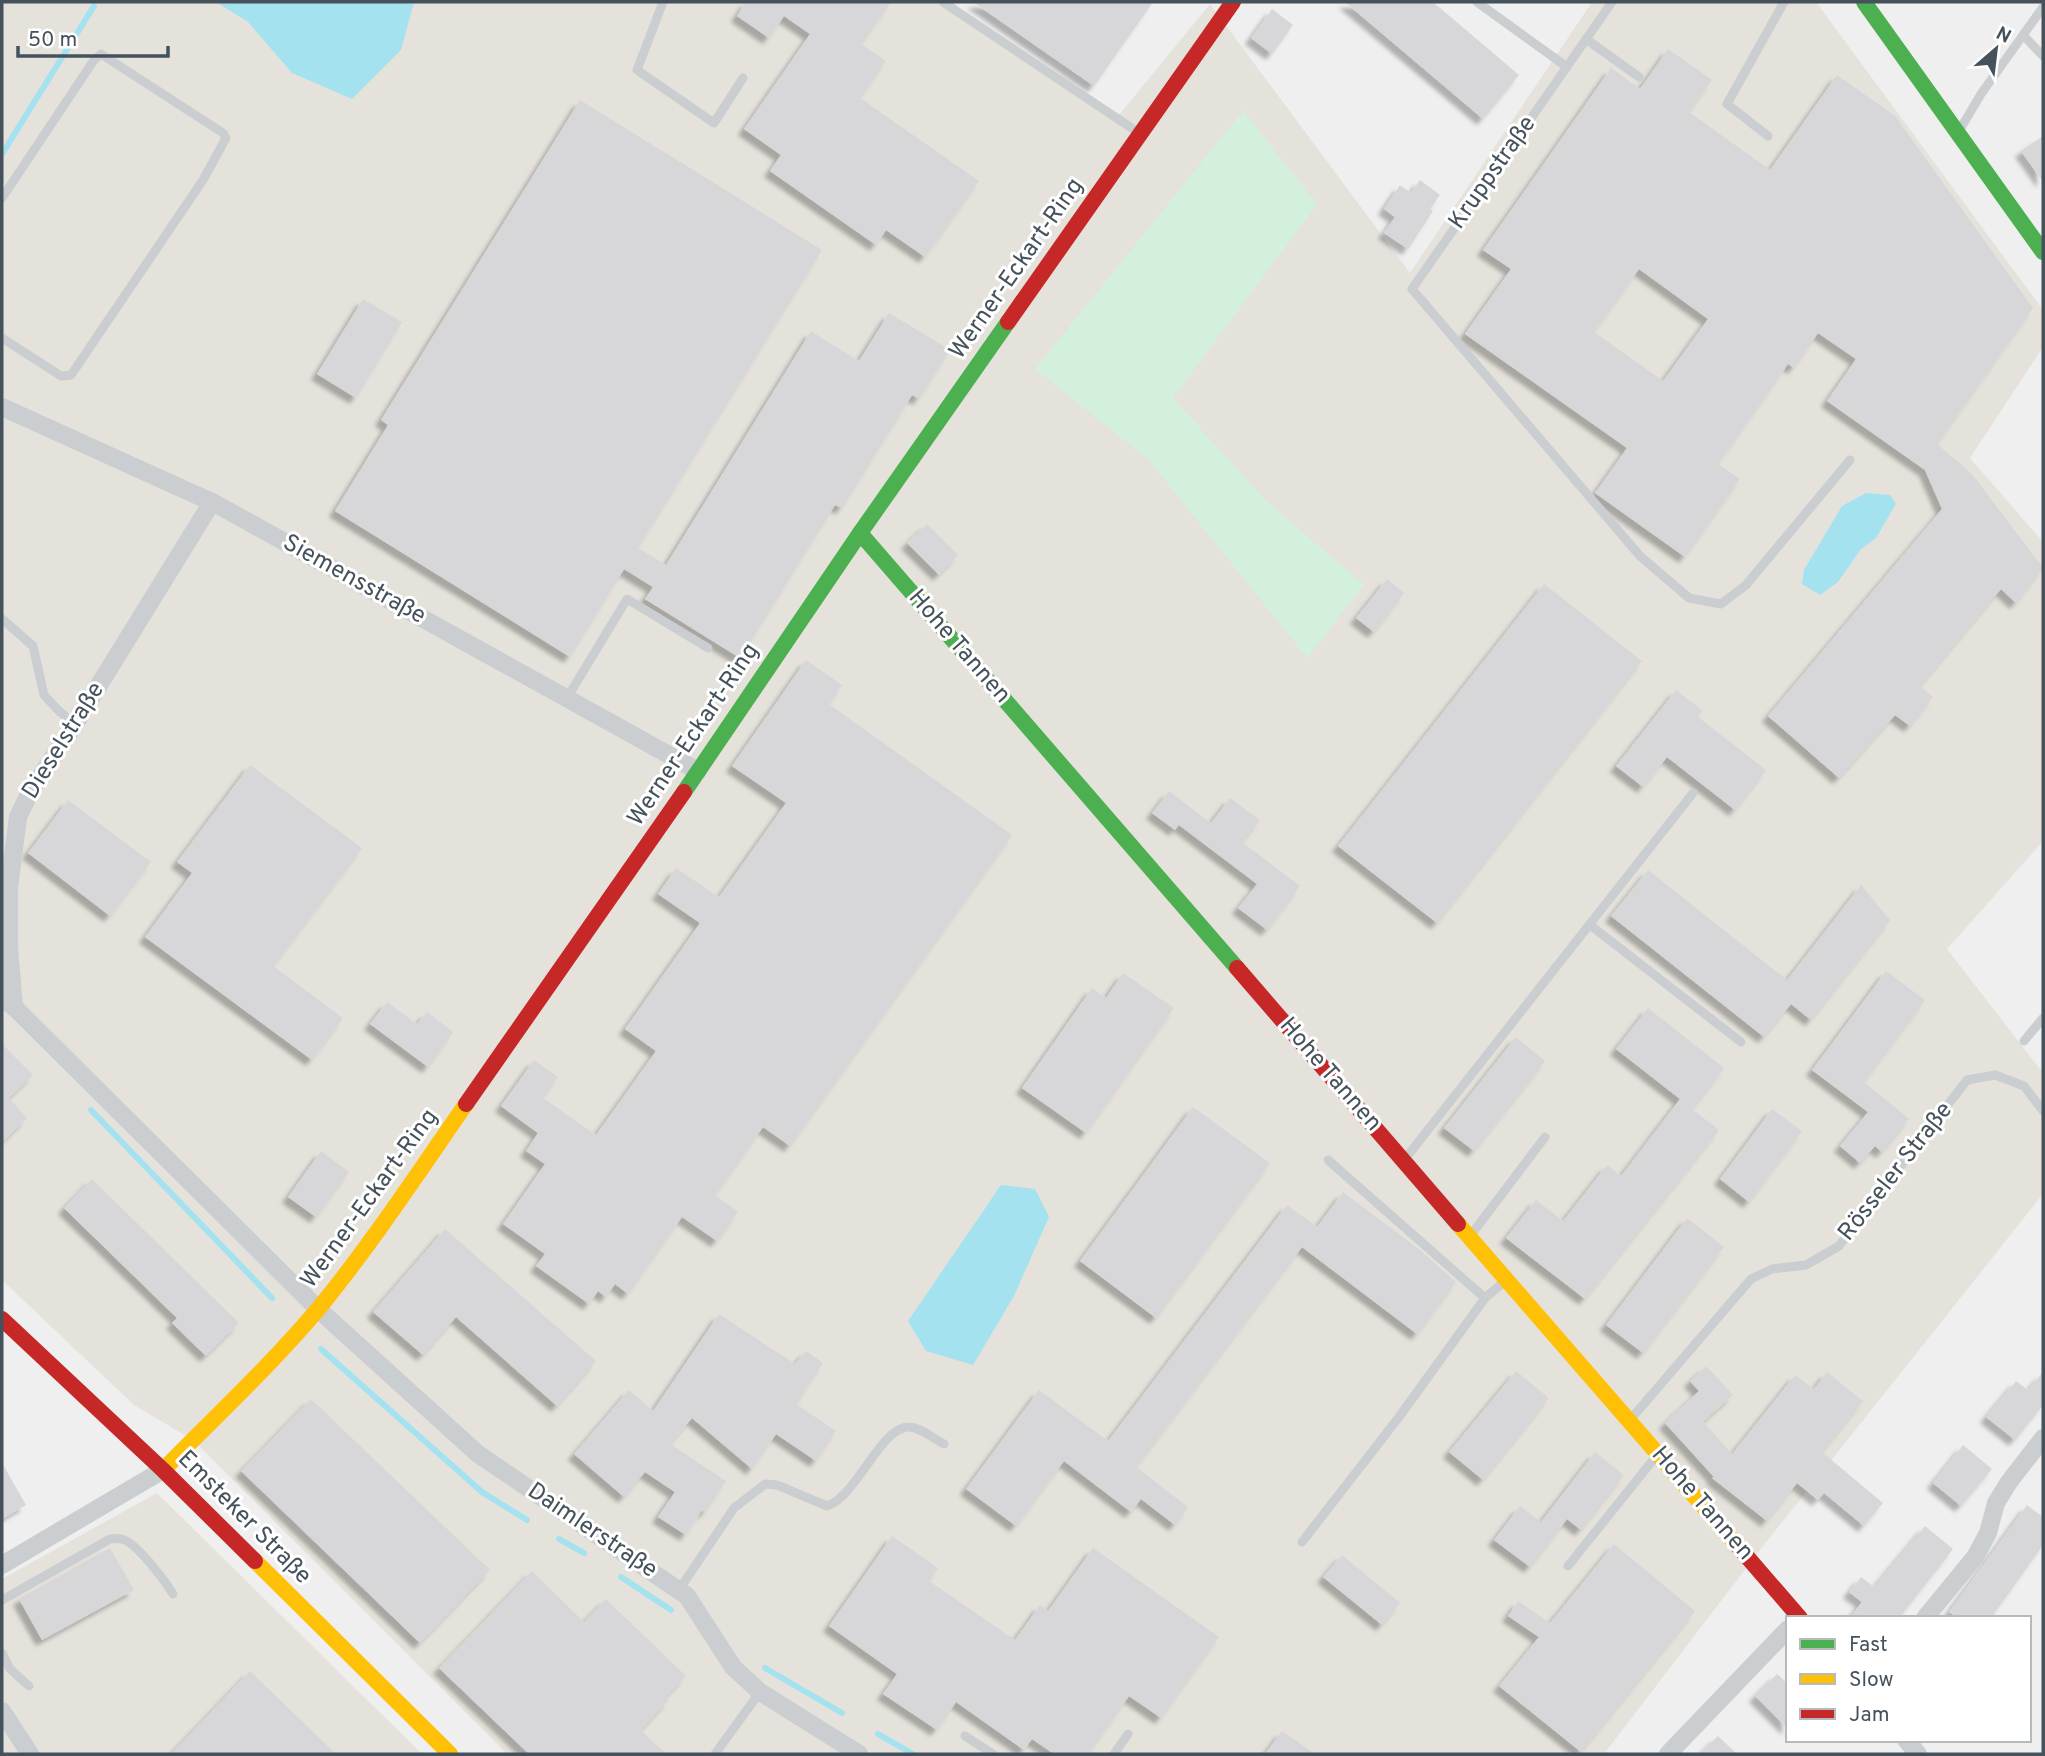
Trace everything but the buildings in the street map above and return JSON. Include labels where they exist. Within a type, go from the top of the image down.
[{"type":"street","name":"Werner-Eckart-Ring","points":[[163,1470],[318,1308],[376,1234],[860,533],[1233,2]]},
{"type":"street","points":[[1864,2],[2043,252]]},
{"type":"street","name":"Siemensstraße","points":[[2,407],[212,502],[698,771]]},
{"type":"street","name":"Dieselstraße","points":[[212,502],[30,792],[18,817],[9,888],[8,1002],[318,1308]]},
{"type":"street","name":"Hohe Tannen","points":[[860,533],[1630,1420],[1793,1616]]},
{"type":"street","name":"Daimlerstraße","points":[[318,1308],[478,1454],[687,1596],[733,1667],[760,1692],[859,1754]]},
{"type":"street","name":"Emsteker Straße","points":[[2,1319],[163,1470],[450,1754]]},
{"type":"street","points":[[1927,1616],[1975,1558],[1987,1533],[1996,1503],[2043,1438]]},
{"type":"street","points":[[2,1565],[163,1470]]},
{"type":"street","points":[[1668,1754],[1786,1630]]},
{"type":"street","points":[[2,1711],[30,1754]]},
{"type":"lane","points":[[663,2],[637,70],[714,123],[743,78]]},
{"type":"lane","points":[[943,2],[1140,134]]},
{"type":"lane","points":[[1478,2],[1567,67]]},
{"type":"lane","name":"Kruppstraße","points":[[1612,2],[1412,289],[1640,556],[1689,598],[1721,604],[1746,585],[1850,460]]},
{"type":"lane","points":[[1768,136],[1727,104],[1784,2]]},
{"type":"lane","points":[[1958,133],[1981,94],[2043,7]]},
{"type":"lane","points":[[2023,35],[2043,56]]},
{"type":"lane","points":[[1586,39],[1639,77]]},
{"type":"lane","points":[[2,198],[94,60],[101,54],[223,133],[226,138],[203,180],[71,375],[61,376],[2,338]]},
{"type":"lane","points":[[567,698],[627,599],[708,648]]},
{"type":"lane","points":[[2,619],[33,646],[44,695],[59,712],[75,724]]},
{"type":"lane","points":[[1404,1160],[1693,793]]},
{"type":"lane","points":[[1590,925],[1741,1042]]},
{"type":"lane","points":[[2024,1041],[2043,1018]]},
{"type":"lane","name":"Rösseler Straße","points":[[1630,1420],[1751,1279],[1772,1269],[1806,1265],[1839,1246],[1967,1080],[1995,1075],[2024,1086],[2043,1111]]},
{"type":"lane","points":[[1470,1236],[1545,1137]]},
{"type":"lane","points":[[1328,1160],[1485,1298]]},
{"type":"lane","points":[[1302,1542],[1399,1417],[1485,1298],[1507,1279]]},
{"type":"lane","points":[[679,1590],[734,1508],[765,1484],[777,1485],[827,1506],[837,1503],[861,1475],[881,1445],[898,1429],[911,1427],[944,1444]]},
{"type":"lane","points":[[1568,1566],[1659,1454]]},
{"type":"lane","points":[[2,1600],[110,1539],[122,1539],[131,1544],[161,1576],[173,1594]]},
{"type":"lane","points":[[2,1653],[10,1669],[29,1686]]},
{"type":"lane","points":[[715,1754],[760,1692]]},
{"type":"lane","points":[[1114,1754],[1128,1734]]},
{"type":"lane","points":[[965,1736],[993,1754]]},
{"type":"shaded area","points":[[2,2],[936,2],[1114,121],[1210,4],[1410,273],[1592,2],[1816,2],[2043,310],[2043,347],[1970,458],[2043,542],[2043,841],[1947,949],[2043,1073],[2043,1194],[1760,1550],[1604,1754],[507,1754],[193,1440],[134,1405],[2,1280]]},
{"type":"shaded area","points":[[157,1493],[422,1754],[2,1754],[2,1579]]},
{"type":"green space","points":[[1243,111],[1317,204],[1173,398],[1262,497],[1364,585],[1307,658],[1149,460],[1035,369]]},
{"type":"water","points":[[216,2],[414,2],[401,50],[352,99],[292,73],[248,22]]},
{"type":"water","points":[[1866,493],[1890,495],[1896,504],[1876,538],[1861,549],[1838,582],[1820,595],[1802,584],[1804,570],[1842,506]]},
{"type":"water","points":[[1001,1185],[1035,1189],[1049,1217],[1014,1296],[973,1365],[926,1351],[908,1321]]},
{"type":"waterway","points":[[2,154],[94,6]]},
{"type":"waterway","points":[[91,1110],[272,1298]]},
{"type":"waterway","points":[[321,1349],[482,1492],[527,1520]]},
{"type":"waterway","points":[[559,1539],[584,1553]]},
{"type":"waterway","points":[[621,1577],[671,1610]]},
{"type":"waterway","points":[[765,1668],[842,1713]]},
{"type":"waterway","points":[[878,1734],[913,1754]]},
{"type":"traffic: fast","points":[[1864,2],[2043,252]]},
{"type":"traffic: fast","points":[[684,792],[1008,322]]},
{"type":"traffic: fast","points":[[860,533],[1237,968]]},
{"type":"traffic: slow","points":[[163,1470],[319,1308],[376,1233],[466,1104]]},
{"type":"traffic: slow","points":[[1458,1224],[1736,1544]]},
{"type":"traffic: slow","points":[[255,1561],[450,1754]]},
{"type":"traffic: jam","points":[[1008,322],[1233,2]]},
{"type":"traffic: jam","points":[[466,1104],[684,792]]},
{"type":"traffic: jam","points":[[1237,968],[1458,1224]]},
{"type":"traffic: jam","points":[[2,1319],[163,1470],[255,1561]]},
{"type":"traffic: jam","points":[[1736,1544],[1798,1616]]}]
